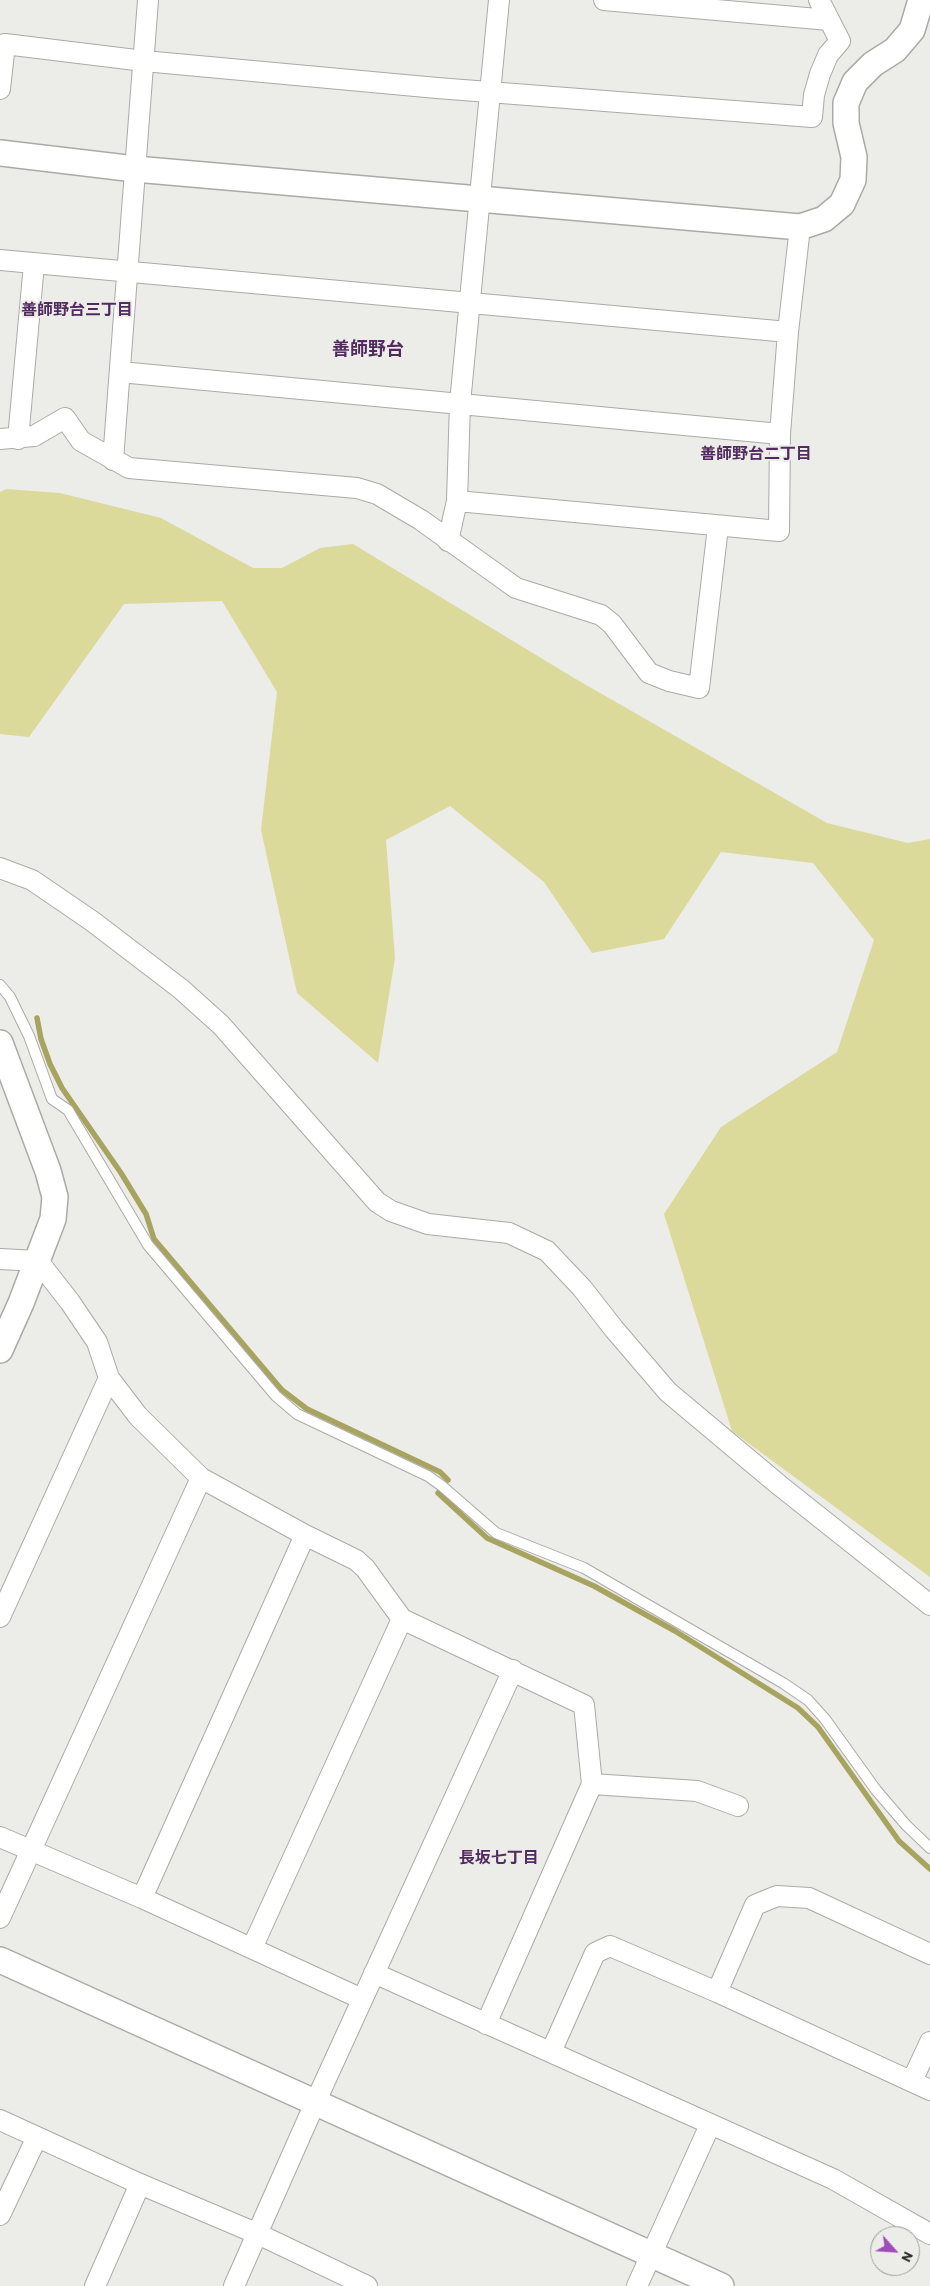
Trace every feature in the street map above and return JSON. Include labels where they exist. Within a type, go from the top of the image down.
[{"type":"street","points":[[113,460],[148,0]]},
{"type":"street","points":[[448,541],[457,502],[460,402],[499,0]]},
{"type":"street","points":[[604,0],[829,20]]},
{"type":"street","points":[[0,89],[5,44],[144,61],[489,92],[812,117],[814,94],[820,74],[828,55],[840,41],[819,0]]},
{"type":"street","points":[[0,153],[135,169],[800,227],[824,218],[842,204],[853,180],[854,157],[846,123],[846,103],[856,82],[873,64],[895,50],[912,30],[922,0]]},
{"type":"street","points":[[457,502],[779,531],[780,434],[788,332],[800,227]]},
{"type":"street","points":[[0,260],[788,332]]},
{"type":"street","points":[[34,264],[9,439],[34,436],[65,418],[81,441],[129,468],[358,488],[377,494],[421,520],[516,588],[601,615],[612,624],[649,673],[669,681],[699,688],[718,527]]},
{"type":"street","points":[[120,372],[460,402],[780,434]]},
{"type":"street","points":[[0,868],[32,880],[92,921],[181,989],[221,1025],[377,1202],[391,1211],[428,1224],[509,1233],[547,1251],[582,1288],[614,1330],[668,1392],[779,1485],[930,1605]]},
{"type":"street","points":[[0,1043],[48,1170],[55,1197],[53,1219],[38,1261],[0,1350]]},
{"type":"street","points":[[0,1259],[38,1261],[70,1302],[97,1342],[108,1378],[138,1416],[201,1478],[305,1535],[356,1560],[365,1568],[402,1619],[584,1705],[592,1784],[486,2024]]},
{"type":"street","points":[[0,1617],[108,1378]]},
{"type":"street","points":[[0,1918],[29,1850],[201,1478]]},
{"type":"street","points":[[142,1898],[305,1535]]},
{"type":"street","points":[[252,1948],[402,1619]]},
{"type":"street","points":[[234,2286],[362,1998],[513,1670]]},
{"type":"street","points":[[592,1784],[697,1791],[738,1806]]},
{"type":"street","points":[[0,1837],[142,1898],[362,1998]]},
{"type":"street","points":[[717,1992],[755,1905],[777,1896],[808,1898],[930,1954]]},
{"type":"street","points":[[551,2052],[595,1953],[610,1946],[717,1992],[921,2086],[930,2042]]},
{"type":"street","points":[[0,1960],[721,2286]]},
{"type":"street","points":[[374,1973],[834,2179],[930,2234]]},
{"type":"street","points":[[0,2120],[140,2184],[258,2234],[367,2286]]},
{"type":"street","points":[[636,2286],[710,2125]]},
{"type":"street","points":[[0,2215],[36,2137]]},
{"type":"street","points":[[95,2286],[140,2184]]},
{"type":"lane","points":[[0,985],[10,997],[29,1036],[52,1099],[68,1110],[148,1245],[276,1396],[297,1414],[428,1476],[496,1533],[584,1568],[783,1683],[808,1700],[825,1718],[876,1790],[906,1825],[930,1848]]},
{"type":"shaded area","points":[[6,489],[60,493],[161,518],[253,568],[282,568],[320,548],[353,544],[574,678],[827,823],[908,843],[930,839],[930,1577],[732,1431],[664,1214],[721,1127],[837,1052],[874,940],[813,863],[721,852],[664,939],[592,953],[544,882],[450,806],[386,840],[395,958],[378,1063],[297,993],[261,830],[277,692],[222,601],[124,604],[29,737],[0,734],[0,492]]},
{"type":"waterway","points":[[37,1018],[41,1039],[50,1064],[62,1088],[121,1173],[146,1214],[154,1239],[282,1390],[307,1409],[440,1472],[448,1480]]},
{"type":"waterway","points":[[438,1493],[487,1538],[594,1586],[675,1631],[798,1708],[818,1727],[899,1841],[930,1869]]},
{"type":"district","name":"善師野台三丁目","points":[[77,310]]},
{"type":"district","name":"善師野台","points":[[368,349]]},
{"type":"district","name":"善師野台二丁目","points":[[756,454]]},
{"type":"district","name":"長坂七丁目","points":[[499,1858]]}]
